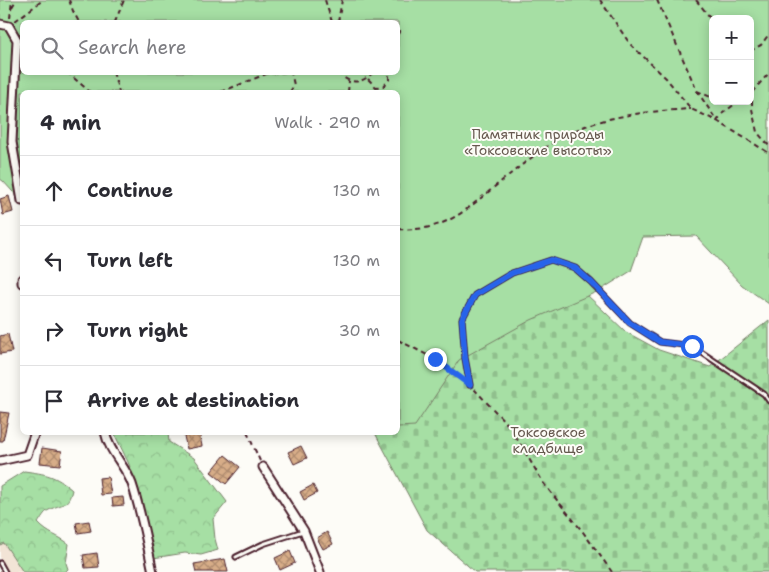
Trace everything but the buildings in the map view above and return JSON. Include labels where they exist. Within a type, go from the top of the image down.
[{"type":"street","points":[[0,24],[9,26],[16,40],[12,142],[20,189]]},
{"type":"street","points":[[0,461],[27,455],[35,435]]},
{"type":"street","points":[[106,435],[114,454],[132,484],[153,572]]},
{"type":"street","points":[[264,468],[304,530],[320,572]]},
{"type":"lane","points":[[470,385],[465,358],[462,319],[475,295],[512,273],[551,260],[575,268],[630,323],[660,342],[692,346],[764,394],[769,401]]},
{"type":"lane","points":[[236,557],[262,544],[304,530]]},
{"type":"lane","points":[[0,563],[5,572]]},
{"type":"path","points":[[9,26],[12,0]]},
{"type":"path","points":[[11,8],[16,0]]},
{"type":"path","points":[[9,26],[43,0]]},
{"type":"path","points":[[70,0],[78,20]]},
{"type":"path","points":[[116,20],[124,0]]},
{"type":"path","points":[[325,0],[331,20]]},
{"type":"path","points":[[338,20],[342,0]]},
{"type":"path","points":[[600,0],[630,44],[666,78],[691,109],[717,121],[769,153]]},
{"type":"path","points":[[657,0],[697,91],[717,121]]},
{"type":"path","points":[[696,0],[709,16]]},
{"type":"path","points":[[754,49],[761,45],[769,34]]},
{"type":"path","points":[[754,90],[769,73]]},
{"type":"path","points":[[70,75],[88,90]]},
{"type":"path","points":[[114,75],[118,90]]},
{"type":"path","points":[[226,90],[264,75]]},
{"type":"path","points":[[291,75],[294,84],[291,90]]},
{"type":"path","points":[[340,75],[342,78],[354,82],[368,79],[371,75]]},
{"type":"path","points":[[368,79],[376,87],[384,86],[389,80],[389,75]]},
{"type":"path","points":[[348,90],[349,81]]},
{"type":"path","points":[[697,91],[709,96]]},
{"type":"path","points":[[717,121],[723,112],[733,105]]},
{"type":"path","points":[[752,105],[757,132],[769,146]]},
{"type":"path","points":[[400,229],[434,226],[457,217],[472,207],[527,161],[551,144],[582,128],[615,117],[691,109]]},
{"type":"path","points":[[400,341],[435,359],[470,385],[510,428],[544,484],[583,532],[612,572]]},
{"type":"path","points":[[248,435],[264,468]]},
{"type":"shaded area","points":[[4,542],[23,572],[0,572],[0,545]]},
{"type":"green space","name":"Памятник природы «Токсовские высоты»","points":[[0,0],[769,0],[769,304],[742,285],[696,236],[643,237],[631,271],[599,291],[531,320],[459,360],[415,426],[400,427],[400,90],[20,90],[20,200],[0,179]]},
{"type":"green space","name":"Токсовское кладбище","points":[[586,294],[626,332],[659,350],[710,367],[769,320],[769,572],[475,572],[427,530],[376,435],[400,435],[400,343]]},
{"type":"green space","points":[[115,435],[168,435],[169,442],[194,458],[227,502],[213,519],[218,550],[201,555],[185,553],[153,558],[137,485]]},
{"type":"green space","points":[[24,471],[50,476],[72,490],[69,499],[64,504],[47,511],[38,523],[69,544],[66,563],[68,569],[65,572],[23,572],[4,543],[0,545],[0,486]]},
{"type":"route","points":[[435,359],[470,385],[462,338],[462,319],[475,295],[512,273],[551,260],[575,268],[630,323],[660,342],[692,346]]}]
